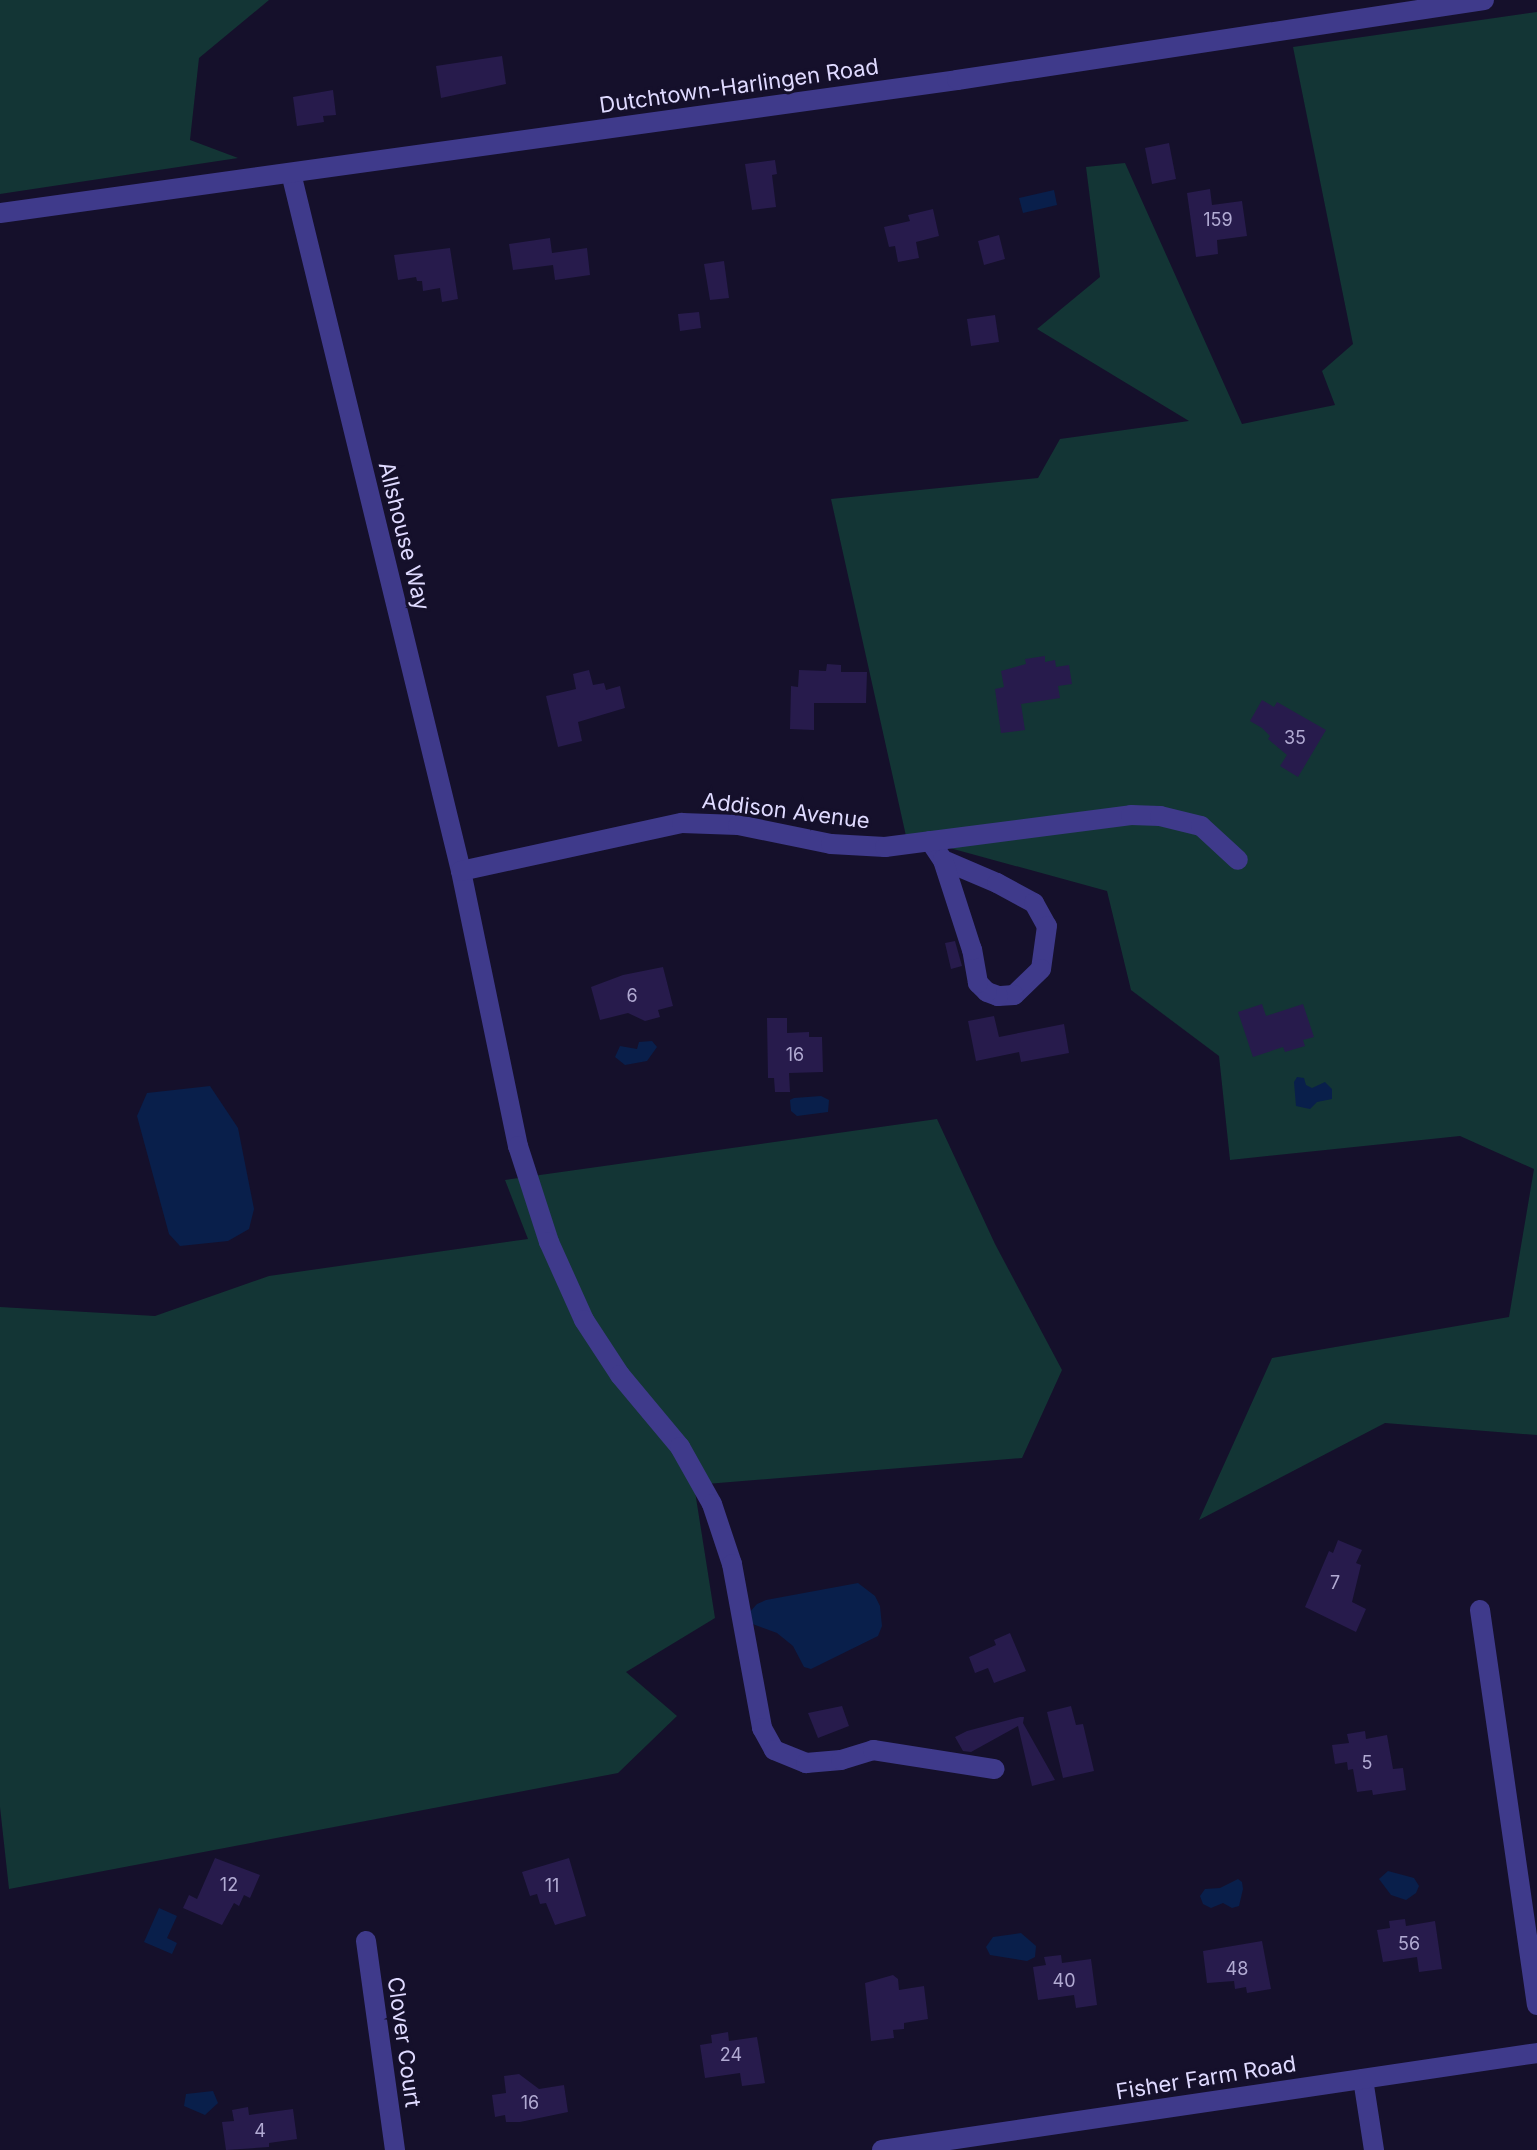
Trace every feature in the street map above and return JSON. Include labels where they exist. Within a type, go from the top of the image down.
[{"type":"street","name":"Dutchtown-Harlingen Road","points":[[0,213],[957,80],[1484,0]]},
{"type":"street","name":"Allshouse Way","points":[[291,173],[461,871],[518,1146],[549,1242],[584,1320],[620,1375],[680,1447],[712,1504],[732,1564],[762,1728],[774,1750],[806,1763],[841,1760],[873,1750],[995,1769]]},
{"type":"street","name":"Addison Avenue","points":[[461,871],[682,823],[738,825],[857,847],[930,841],[1131,815],[1160,816],[1201,826],[1238,860]]},
{"type":"street","points":[[930,841],[943,860],[972,950],[978,983],[987,992],[998,996],[1014,995],[1041,969],[1047,926],[1034,903],[943,860]]},
{"type":"street","points":[[1480,1610],[1537,2005]]},
{"type":"street","name":"Clover Court","points":[[366,1941],[395,2150]]},
{"type":"street","name":"Fisher Farm Road","points":[[882,2150],[1537,2053]]},
{"type":"street","points":[[1363,2079],[1374,2150]]},
{"type":"green space","points":[[0,0],[269,0],[199,58],[190,140],[238,158],[0,194]]},
{"type":"green space","points":[[1537,12],[1537,1435],[1385,1423],[1199,1520],[1272,1358],[1509,1317],[1534,1169],[1460,1136],[1230,1160],[1219,1056],[1131,990],[1107,891],[906,836],[831,499],[1038,478],[1060,439],[1189,421],[1037,329],[1100,277],[1086,167],[1125,163],[1242,424],[1335,405],[1322,371],[1353,344],[1293,47]]},
{"type":"green space","points":[[937,1119],[995,1244],[1062,1370],[1022,1458],[694,1485],[715,1618],[626,1672],[677,1716],[618,1773],[9,1889],[0,1807],[0,1307],[155,1316],[269,1276],[528,1239],[505,1180]]},
{"type":"water","points":[[1054,190],[1057,205],[1023,213],[1019,198]]},
{"type":"water","points":[[652,1041],[657,1047],[647,1061],[625,1065],[615,1057],[620,1046],[637,1049],[639,1042]]},
{"type":"water","points":[[1297,1077],[1304,1078],[1306,1085],[1312,1088],[1325,1082],[1332,1089],[1332,1099],[1317,1102],[1310,1109],[1296,1106],[1294,1082]]},
{"type":"water","points":[[210,1086],[238,1128],[254,1209],[249,1229],[228,1241],[180,1246],[169,1234],[137,1116],[147,1093]]},
{"type":"water","points":[[821,1096],[829,1100],[828,1112],[797,1116],[791,1111],[790,1100],[794,1098]]},
{"type":"water","points":[[858,1583],[875,1596],[880,1606],[882,1626],[878,1636],[811,1669],[804,1667],[793,1646],[777,1633],[750,1623],[747,1615],[757,1604],[766,1600]]},
{"type":"water","points":[[1388,1871],[1414,1878],[1419,1886],[1416,1893],[1406,1900],[1391,1895],[1379,1879]]},
{"type":"water","points":[[1238,1879],[1243,1889],[1239,1906],[1232,1908],[1223,1903],[1211,1908],[1203,1904],[1200,1896],[1205,1889],[1220,1888]]},
{"type":"water","points":[[159,1908],[177,1916],[167,1938],[177,1943],[172,1954],[144,1942]]},
{"type":"water","points":[[1021,1933],[1036,1946],[1035,1957],[1027,1961],[990,1955],[986,1947],[993,1937]]},
{"type":"water","points":[[213,2091],[218,2103],[205,2115],[184,2106],[186,2094]]},
{"type":"building","points":[[502,56],[506,84],[441,98],[436,66]]},
{"type":"building","points":[[333,90],[336,115],[323,116],[324,122],[297,126],[293,97]]},
{"type":"building","points":[[1169,143],[1176,179],[1152,184],[1145,148]]},
{"type":"building","points":[[775,160],[777,174],[772,175],[776,207],[752,210],[745,164]]},
{"type":"building","points":[[1210,189],[1212,205],[1242,201],[1247,236],[1217,240],[1218,254],[1196,257],[1187,193]]},
{"type":"building","points":[[933,209],[939,236],[916,242],[919,258],[898,262],[895,246],[889,247],[884,227],[910,221],[908,215]]},
{"type":"building","points":[[999,235],[1005,259],[984,265],[978,241]]},
{"type":"building","points":[[550,238],[552,253],[587,248],[590,275],[555,280],[553,265],[513,270],[509,244]]},
{"type":"building","points":[[450,248],[458,299],[442,302],[440,288],[423,291],[422,281],[417,281],[416,277],[398,280],[394,255]]},
{"type":"building","points":[[724,261],[729,298],[710,300],[704,264]]},
{"type":"building","points":[[699,312],[701,328],[680,331],[678,314]]},
{"type":"building","points":[[995,315],[999,342],[971,346],[967,319]]},
{"type":"building","points":[[1045,656],[1045,662],[1055,660],[1056,667],[1069,665],[1072,684],[1058,686],[1060,698],[1021,704],[1025,730],[1001,733],[995,689],[1004,687],[1001,671],[1026,664],[1025,659]]},
{"type":"building","points":[[827,664],[841,665],[841,672],[867,672],[866,703],[814,703],[814,730],[790,729],[791,686],[798,687],[799,670],[826,671]]},
{"type":"building","points":[[589,670],[593,685],[604,683],[606,690],[620,686],[625,708],[578,722],[582,741],[558,747],[546,696],[576,689],[573,674]]},
{"type":"building","points":[[1262,700],[1274,707],[1277,702],[1326,730],[1298,777],[1280,766],[1287,755],[1268,739],[1270,736],[1262,728],[1250,721]]},
{"type":"building","points":[[955,941],[962,966],[951,969],[945,943]]},
{"type":"building","points":[[663,967],[673,1006],[658,1010],[660,1017],[645,1021],[628,1013],[600,1020],[591,987],[623,975]]},
{"type":"building","points":[[1262,1004],[1266,1016],[1303,1004],[1314,1037],[1303,1040],[1305,1046],[1285,1052],[1283,1047],[1253,1057],[1238,1012]]},
{"type":"building","points":[[994,1016],[999,1037],[1064,1024],[1069,1053],[1021,1062],[1019,1052],[976,1061],[968,1021]]},
{"type":"building","points":[[767,1018],[787,1018],[787,1033],[809,1032],[809,1037],[822,1037],[823,1072],[789,1073],[790,1092],[775,1092],[774,1078],[768,1078]]},
{"type":"building","points":[[1338,1540],[1362,1550],[1356,1563],[1361,1565],[1352,1602],[1366,1609],[1356,1632],[1305,1607],[1329,1551],[1333,1553]]},
{"type":"building","points":[[1010,1633],[1026,1671],[994,1683],[988,1668],[975,1673],[969,1657],[996,1645],[994,1640]]},
{"type":"building","points":[[842,1706],[849,1726],[818,1738],[808,1713]]},
{"type":"building","points":[[1071,1706],[1076,1725],[1083,1724],[1094,1771],[1063,1778],[1047,1712]]},
{"type":"building","points":[[1024,1717],[1023,1723],[1055,1780],[1032,1786],[1018,1726],[971,1752],[963,1751],[955,1737]]},
{"type":"building","points":[[1365,1731],[1366,1739],[1387,1735],[1393,1769],[1403,1768],[1406,1790],[1373,1795],[1372,1790],[1357,1792],[1353,1769],[1348,1770],[1347,1762],[1335,1764],[1332,1745],[1349,1743],[1347,1734]]},
{"type":"building","points":[[215,1858],[260,1875],[250,1898],[244,1895],[239,1906],[234,1903],[222,1925],[183,1908],[189,1895],[197,1899]]},
{"type":"building","points":[[569,1858],[586,1916],[555,1925],[546,1903],[540,1904],[537,1894],[530,1896],[522,1872]]},
{"type":"building","points":[[1405,1919],[1406,1926],[1435,1921],[1442,1969],[1419,1972],[1417,1957],[1383,1962],[1377,1930],[1390,1928],[1389,1921]]},
{"type":"building","points":[[1262,1941],[1271,1989],[1247,1993],[1246,1987],[1235,1989],[1234,1981],[1207,1983],[1203,1951]]},
{"type":"building","points":[[1061,1955],[1062,1963],[1091,1959],[1097,2005],[1076,2008],[1074,1995],[1038,2000],[1033,1967],[1046,1965],[1044,1957]]},
{"type":"building","points":[[893,1975],[898,1979],[899,1990],[924,1986],[928,2019],[904,2023],[904,2029],[893,2030],[894,2038],[871,2041],[865,1983]]},
{"type":"building","points":[[728,2032],[729,2041],[757,2037],[765,2083],[742,2086],[740,2073],[705,2078],[700,2045],[712,2043],[711,2035]]},
{"type":"building","points":[[519,2074],[539,2089],[564,2085],[568,2112],[520,2122],[506,2122],[505,2115],[495,2117],[492,2095],[506,2093],[504,2076]]},
{"type":"building","points":[[248,2107],[249,2115],[293,2109],[297,2139],[269,2143],[269,2147],[226,2150],[222,2122],[234,2121],[232,2110]]}]
